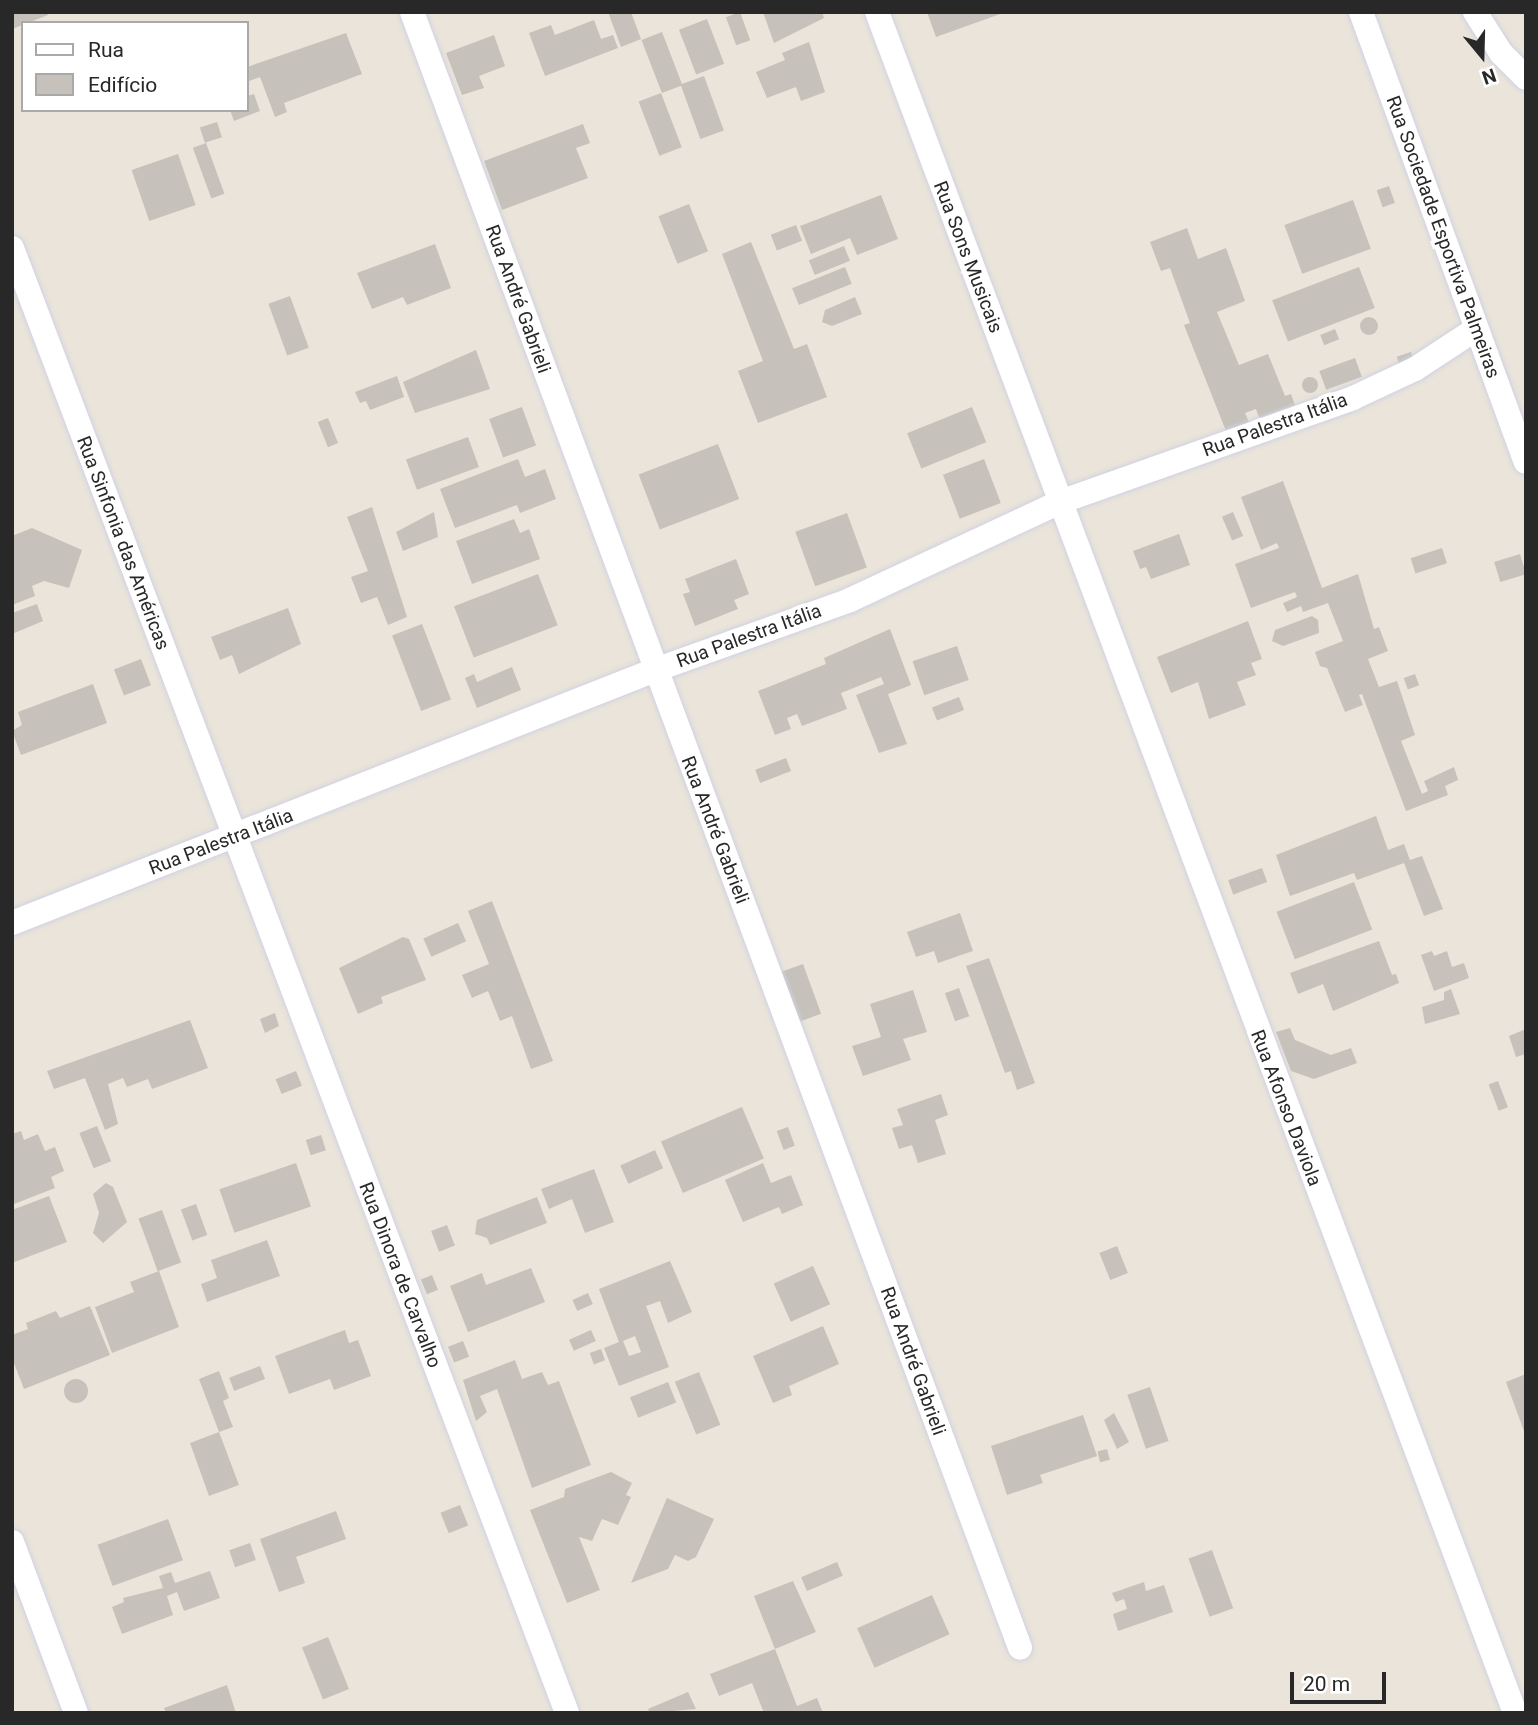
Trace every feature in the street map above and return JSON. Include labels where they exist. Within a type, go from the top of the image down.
[{"type":"street","name":"Rua André Gabrieli","points":[[412,12],[1020,1648]]},
{"type":"street","name":"Rua Sons Musicais","points":[[877,12],[1060,502]]},
{"type":"street","name":"Rua Sociedade Esportiva Palmeiras","points":[[1362,12],[1526,462]]},
{"type":"street","points":[[1475,12],[1501,53],[1526,78]]},
{"type":"street","name":"Rua Sinfonia das Américas","points":[[12,248],[234,837]]},
{"type":"street","name":"Rua Palestra Itália","points":[[12,923],[655,670],[850,600],[1060,502],[1353,398],[1415,369],[1476,329]]},
{"type":"street","name":"Rua Afonso Daviola","points":[[1060,502],[1515,1713]]},
{"type":"street","name":"Rua Dinora de Carvalho","points":[[234,837],[567,1713]]},
{"type":"street","points":[[12,1542],[76,1713]]},
{"type":"building","points":[[12,12],[47,12],[48,15],[33,21],[21,21],[21,26],[12,29]]},
{"type":"building","points":[[608,12],[631,12],[641,39],[621,47]]},
{"type":"building","points":[[740,12],[750,40],[736,45],[726,17]]},
{"type":"building","points":[[763,12],[822,12],[824,18],[774,43]]},
{"type":"building","points":[[927,12],[1003,12],[1003,13],[936,37]]},
{"type":"building","points":[[707,19],[724,64],[696,75],[679,30]]},
{"type":"building","points":[[594,20],[601,39],[613,35],[618,48],[545,76],[529,33],[551,25],[555,35]]},
{"type":"building","points":[[662,32],[682,85],[662,93],[641,40]]},
{"type":"building","points":[[346,33],[362,74],[284,103],[287,112],[275,117],[260,77],[249,81],[248,67]]},
{"type":"building","points":[[494,35],[505,66],[479,76],[484,88],[462,95],[446,53]]},
{"type":"building","points":[[809,42],[825,92],[801,101],[796,87],[767,98],[756,72],[785,60],[782,53]]},
{"type":"building","points":[[704,76],[724,131],[700,139],[681,85]]},
{"type":"building","points":[[661,93],[682,147],[659,156],[639,102]]},
{"type":"building","points":[[254,94],[260,111],[234,121],[231,112],[248,112],[248,96]]},
{"type":"building","points":[[217,122],[222,137],[205,143],[200,128]]},
{"type":"building","points":[[583,124],[590,143],[576,148],[588,178],[502,210],[484,161]]},
{"type":"building","points":[[206,143],[224,194],[211,199],[193,148]]},
{"type":"building","points":[[178,154],[196,205],[149,221],[132,170]]},
{"type":"building","points":[[1389,186],[1395,203],[1383,207],[1377,190]]},
{"type":"building","points":[[881,195],[898,239],[857,255],[850,238],[811,254],[800,226]]},
{"type":"building","points":[[1353,200],[1371,249],[1302,274],[1284,225]]},
{"type":"building","points":[[689,204],[708,251],[678,264],[658,216]]},
{"type":"building","points":[[796,225],[802,241],[777,251],[771,235]]},
{"type":"building","points":[[1187,228],[1198,259],[1226,248],[1245,301],[1217,312],[1239,365],[1268,354],[1285,396],[1291,394],[1295,405],[1259,418],[1256,409],[1245,413],[1249,422],[1226,431],[1184,325],[1190,323],[1170,268],[1161,271],[1150,242]]},
{"type":"building","points":[[751,242],[794,349],[807,344],[827,397],[758,423],[738,371],[763,361],[722,254]]},
{"type":"building","points":[[435,244],[451,288],[407,305],[403,297],[372,309],[357,273]]},
{"type":"building","points":[[844,246],[850,261],[815,275],[809,260]]},
{"type":"building","points":[[845,267],[852,284],[799,305],[792,288]]},
{"type":"building","points":[[1359,267],[1375,308],[1288,341],[1272,300]]},
{"type":"building","points":[[290,296],[309,348],[287,356],[268,304]]},
{"type":"building","points":[[855,297],[862,314],[832,326],[822,322],[825,310]]},
{"type":"building","points":[[1369,317],[1375,320],[1378,326],[1375,332],[1369,335],[1363,332],[1360,326],[1363,320]]},
{"type":"building","points":[[1335,329],[1339,339],[1324,345],[1320,335]]},
{"type":"building","points":[[476,350],[490,389],[415,413],[403,382]]},
{"type":"building","points":[[1411,352],[1414,361],[1400,365],[1397,357]]},
{"type":"building","points":[[1355,358],[1362,377],[1326,390],[1319,371]]},
{"type":"building","points":[[397,376],[404,397],[370,410],[366,401],[360,403],[355,392]]},
{"type":"building","points":[[1307,377],[1313,377],[1318,385],[1316,391],[1307,393],[1302,388],[1302,382]]},
{"type":"building","points":[[522,407],[536,446],[503,457],[489,419]]},
{"type":"building","points":[[972,407],[986,442],[921,468],[907,433]]},
{"type":"building","points":[[328,418],[338,443],[328,447],[318,422]]},
{"type":"building","points":[[468,437],[479,467],[417,490],[406,460]]},
{"type":"building","points":[[718,444],[739,499],[660,530],[639,474]]},
{"type":"building","points":[[518,459],[525,477],[545,469],[556,499],[520,513],[517,505],[455,528],[440,489]]},
{"type":"building","points":[[984,459],[1001,503],[960,519],[943,475]]},
{"type":"building","points":[[1283,481],[1322,588],[1358,574],[1374,629],[1379,627],[1388,651],[1368,659],[1379,687],[1397,681],[1415,735],[1401,741],[1422,794],[1428,791],[1424,781],[1454,767],[1458,780],[1445,786],[1448,795],[1406,811],[1362,694],[1359,695],[1363,705],[1345,712],[1327,668],[1320,666],[1315,652],[1343,641],[1328,603],[1303,612],[1301,606],[1287,612],[1283,603],[1297,597],[1295,592],[1251,608],[1235,564],[1279,548],[1277,543],[1261,550],[1241,497]]},
{"type":"building","points":[[372,507],[407,617],[388,625],[377,597],[361,603],[351,577],[368,571],[347,517]]},
{"type":"building","points":[[434,512],[438,537],[403,551],[396,532]]},
{"type":"building","points":[[1233,512],[1243,536],[1232,541],[1222,517]]},
{"type":"building","points":[[847,513],[867,568],[815,586],[795,532]]},
{"type":"building","points":[[514,519],[520,533],[529,529],[540,559],[472,584],[456,541]]},
{"type":"building","points":[[32,528],[82,550],[69,588],[44,581],[32,586],[35,596],[12,605],[12,536]]},
{"type":"building","points":[[1179,534],[1190,565],[1151,579],[1146,567],[1140,569],[1133,551]]},
{"type":"building","points":[[1442,548],[1447,563],[1416,573],[1411,558]]},
{"type":"building","points":[[1520,554],[1526,574],[1500,582],[1494,562]]},
{"type":"building","points":[[736,559],[749,594],[734,600],[738,609],[695,626],[683,594],[690,592],[685,579]]},
{"type":"building","points":[[538,574],[558,625],[474,658],[454,606]]},
{"type":"building","points":[[37,604],[43,621],[12,634],[12,613]]},
{"type":"building","points":[[288,608],[301,644],[239,674],[232,655],[220,660],[211,637]]},
{"type":"building","points":[[1312,616],[1318,620],[1319,633],[1283,646],[1272,641],[1275,630]]},
{"type":"building","points":[[1248,621],[1262,659],[1251,663],[1256,675],[1237,682],[1246,705],[1209,719],[1198,682],[1171,693],[1157,657]]},
{"type":"building","points":[[422,624],[451,700],[421,711],[392,635]]},
{"type":"building","points":[[890,629],[911,685],[888,694],[907,744],[879,753],[856,695],[884,684],[881,677],[841,693],[847,709],[802,726],[797,714],[787,718],[791,729],[775,735],[758,691],[826,664],[824,658]]},
{"type":"building","points":[[957,646],[969,680],[924,695],[913,661]]},
{"type":"building","points":[[141,659],[151,685],[124,696],[114,669]]},
{"type":"building","points":[[512,667],[521,690],[477,708],[465,678],[474,674],[477,682]]},
{"type":"building","points":[[1415,674],[1419,685],[1408,689],[1404,678]]},
{"type":"building","points":[[93,684],[107,723],[21,755],[12,731],[22,725],[18,712]]},
{"type":"building","points":[[959,697],[964,710],[937,720],[932,707]]},
{"type":"building","points":[[786,758],[791,771],[760,783],[755,770]]},
{"type":"building","points":[[1376,816],[1388,850],[1404,844],[1410,860],[1422,856],[1443,909],[1424,916],[1404,863],[1357,880],[1354,873],[1290,896],[1276,855]]},
{"type":"building","points":[[1262,868],[1267,882],[1233,894],[1228,880]]},
{"type":"building","points":[[1354,882],[1372,930],[1295,959],[1277,912]]},
{"type":"building","points":[[492,901],[553,1061],[531,1069],[512,1016],[500,1021],[488,991],[472,998],[462,975],[489,964],[468,911]]},
{"type":"building","points":[[960,913],[973,951],[938,963],[934,951],[916,957],[907,932]]},
{"type":"building","points":[[458,923],[466,941],[431,957],[423,938]]},
{"type":"building","points":[[403,937],[409,939],[426,980],[381,997],[383,1003],[358,1014],[339,968]]},
{"type":"building","points":[[1379,941],[1392,975],[1396,974],[1399,983],[1333,1011],[1323,984],[1298,994],[1290,973]]},
{"type":"building","points":[[1432,951],[1434,956],[1447,951],[1452,967],[1464,963],[1469,978],[1434,991],[1421,955]]},
{"type":"building","points":[[989,958],[1035,1083],[1017,1090],[1011,1071],[1005,1073],[966,966]]},
{"type":"building","points":[[803,964],[821,1014],[798,1022],[780,973]]},
{"type":"building","points":[[959,988],[969,1016],[955,1021],[945,993]]},
{"type":"building","points":[[1451,989],[1460,1014],[1425,1024],[1422,1007],[1444,1000],[1444,992]]},
{"type":"building","points":[[913,990],[927,1032],[903,1039],[911,1060],[863,1076],[852,1046],[881,1037],[870,1004]]},
{"type":"building","points":[[275,1013],[279,1026],[265,1033],[260,1019]]},
{"type":"building","points":[[190,1020],[208,1068],[152,1089],[148,1079],[127,1087],[123,1078],[108,1084],[118,1124],[105,1130],[85,1078],[54,1089],[47,1071]]},
{"type":"building","points":[[1290,1028],[1295,1040],[1331,1055],[1351,1048],[1357,1063],[1314,1079],[1291,1071],[1276,1032]]},
{"type":"building","points":[[1526,1029],[1526,1054],[1516,1057],[1509,1036]]},
{"type":"building","points":[[296,1071],[302,1086],[282,1094],[276,1079]]},
{"type":"building","points":[[1498,1081],[1508,1107],[1499,1111],[1489,1085]]},
{"type":"building","points":[[941,1094],[948,1115],[935,1120],[946,1154],[918,1163],[912,1145],[899,1149],[892,1128],[903,1125],[897,1109]]},
{"type":"building","points":[[742,1107],[764,1159],[683,1193],[661,1141]]},
{"type":"building","points":[[97,1126],[111,1161],[94,1168],[79,1133]]},
{"type":"building","points":[[788,1127],[795,1146],[784,1150],[777,1131]]},
{"type":"building","points":[[21,1131],[24,1140],[38,1134],[45,1151],[55,1147],[64,1171],[51,1177],[55,1188],[14,1204],[12,1134]]},
{"type":"building","points":[[321,1135],[326,1150],[311,1155],[306,1140]]},
{"type":"building","points":[[655,1150],[663,1168],[628,1184],[620,1165]]},
{"type":"building","points":[[296,1163],[311,1206],[234,1233],[219,1189]]},
{"type":"building","points":[[763,1163],[771,1183],[791,1175],[803,1205],[782,1214],[779,1207],[743,1222],[725,1180]]},
{"type":"building","points":[[594,1169],[614,1222],[585,1233],[572,1199],[549,1209],[541,1189]]},
{"type":"building","points":[[106,1183],[113,1187],[127,1222],[103,1243],[93,1233],[99,1213],[93,1194]]},
{"type":"building","points":[[49,1196],[67,1242],[12,1263],[12,1210]]},
{"type":"building","points":[[537,1197],[547,1223],[490,1245],[487,1238],[475,1234],[477,1220]]},
{"type":"building","points":[[196,1204],[207,1235],[192,1240],[181,1209]]},
{"type":"building","points":[[162,1210],[181,1263],[158,1271],[139,1219]]},
{"type":"building","points":[[447,1225],[455,1246],[439,1252],[431,1231]]},
{"type":"building","points":[[267,1240],[280,1276],[207,1302],[201,1284],[217,1278],[211,1260]]},
{"type":"building","points":[[1117,1246],[1128,1273],[1110,1280],[1099,1253]]},
{"type":"building","points":[[670,1261],[692,1312],[668,1323],[660,1301],[646,1306],[669,1367],[619,1386],[604,1348],[619,1342],[599,1289]],"holes":[[[635,1336],[641,1352],[629,1356],[623,1341]]]},
{"type":"building","points":[[813,1266],[830,1304],[791,1322],[774,1283]]},
{"type":"building","points":[[531,1268],[545,1302],[468,1332],[450,1286],[482,1273],[486,1285]]},
{"type":"building","points":[[159,1271],[179,1327],[112,1353],[95,1307],[134,1292],[130,1282]]},
{"type":"building","points":[[432,1275],[438,1290],[427,1294],[421,1279]]},
{"type":"building","points":[[588,1293],[593,1304],[577,1311],[572,1300]]},
{"type":"building","points":[[90,1306],[110,1355],[24,1389],[12,1358],[12,1335],[28,1329],[26,1323],[56,1311],[60,1318]]},
{"type":"building","points":[[823,1326],[839,1364],[789,1386],[792,1395],[773,1403],[753,1356]]},
{"type":"building","points":[[345,1330],[349,1343],[358,1340],[371,1376],[334,1390],[330,1379],[289,1394],[275,1356]]},
{"type":"building","points":[[591,1330],[596,1341],[574,1351],[569,1340]]},
{"type":"building","points":[[463,1341],[469,1357],[454,1363],[448,1347]]},
{"type":"building","points":[[601,1349],[605,1360],[594,1364],[590,1353]]},
{"type":"building","points":[[515,1360],[522,1379],[542,1372],[548,1385],[559,1381],[591,1465],[532,1488],[497,1389],[480,1396],[487,1412],[476,1421],[463,1380]]},
{"type":"building","points":[[260,1366],[265,1379],[234,1391],[229,1378]]},
{"type":"building","points":[[219,1371],[229,1398],[223,1401],[233,1427],[219,1432],[199,1379]]},
{"type":"building","points":[[699,1372],[720,1425],[696,1435],[675,1382]]},
{"type":"building","points":[[1526,1374],[1526,1434],[1525,1434],[1506,1382]]},
{"type":"building","points":[[76,1379],[85,1382],[88,1391],[85,1400],[76,1403],[67,1400],[64,1391],[67,1382]]},
{"type":"building","points":[[668,1382],[676,1402],[638,1418],[630,1397]]},
{"type":"building","points":[[1150,1387],[1169,1441],[1146,1449],[1127,1395]]},
{"type":"building","points":[[1114,1413],[1129,1442],[1117,1449],[1104,1420]]},
{"type":"building","points":[[1083,1415],[1097,1456],[1040,1475],[1043,1483],[1007,1495],[991,1446]]},
{"type":"building","points":[[219,1432],[239,1485],[209,1496],[190,1443]]},
{"type":"building","points":[[1107,1449],[1110,1460],[1100,1462],[1097,1452]]},
{"type":"building","points":[[611,1472],[632,1483],[626,1495],[631,1497],[618,1525],[602,1519],[592,1541],[579,1537],[600,1590],[567,1603],[530,1510],[564,1497],[565,1489]]},
{"type":"building","points":[[667,1498],[714,1519],[696,1557],[688,1561],[675,1555],[668,1569],[631,1583]]},
{"type":"building","points":[[460,1505],[468,1525],[449,1533],[441,1513]]},
{"type":"building","points":[[336,1511],[346,1539],[296,1557],[305,1583],[279,1592],[260,1539]]},
{"type":"building","points":[[168,1519],[183,1560],[113,1586],[98,1545]]},
{"type":"building","points":[[250,1543],[256,1560],[235,1567],[229,1550]]},
{"type":"building","points":[[1212,1550],[1233,1608],[1210,1617],[1189,1559]]},
{"type":"building","points":[[837,1562],[843,1576],[807,1591],[801,1577]]},
{"type":"building","points":[[210,1571],[220,1598],[184,1611],[177,1592],[167,1596],[173,1615],[122,1634],[112,1607],[124,1602],[123,1598],[163,1588],[159,1576],[171,1572],[175,1583]]},
{"type":"building","points":[[793,1581],[816,1632],[775,1649],[754,1596]]},
{"type":"building","points":[[1144,1582],[1146,1591],[1164,1585],[1173,1612],[1118,1631],[1113,1614],[1127,1609],[1124,1599],[1116,1602],[1112,1593]]},
{"type":"building","points":[[932,1595],[949,1634],[875,1668],[857,1628]]},
{"type":"building","points":[[328,1637],[349,1689],[323,1699],[302,1647]]},
{"type":"building","points":[[775,1649],[797,1706],[817,1698],[823,1713],[764,1713],[752,1683],[719,1696],[710,1674]]},
{"type":"building","points":[[227,1685],[236,1713],[166,1713],[164,1708]]},
{"type":"building","points":[[688,1692],[696,1709],[650,1713],[648,1709]]}]
